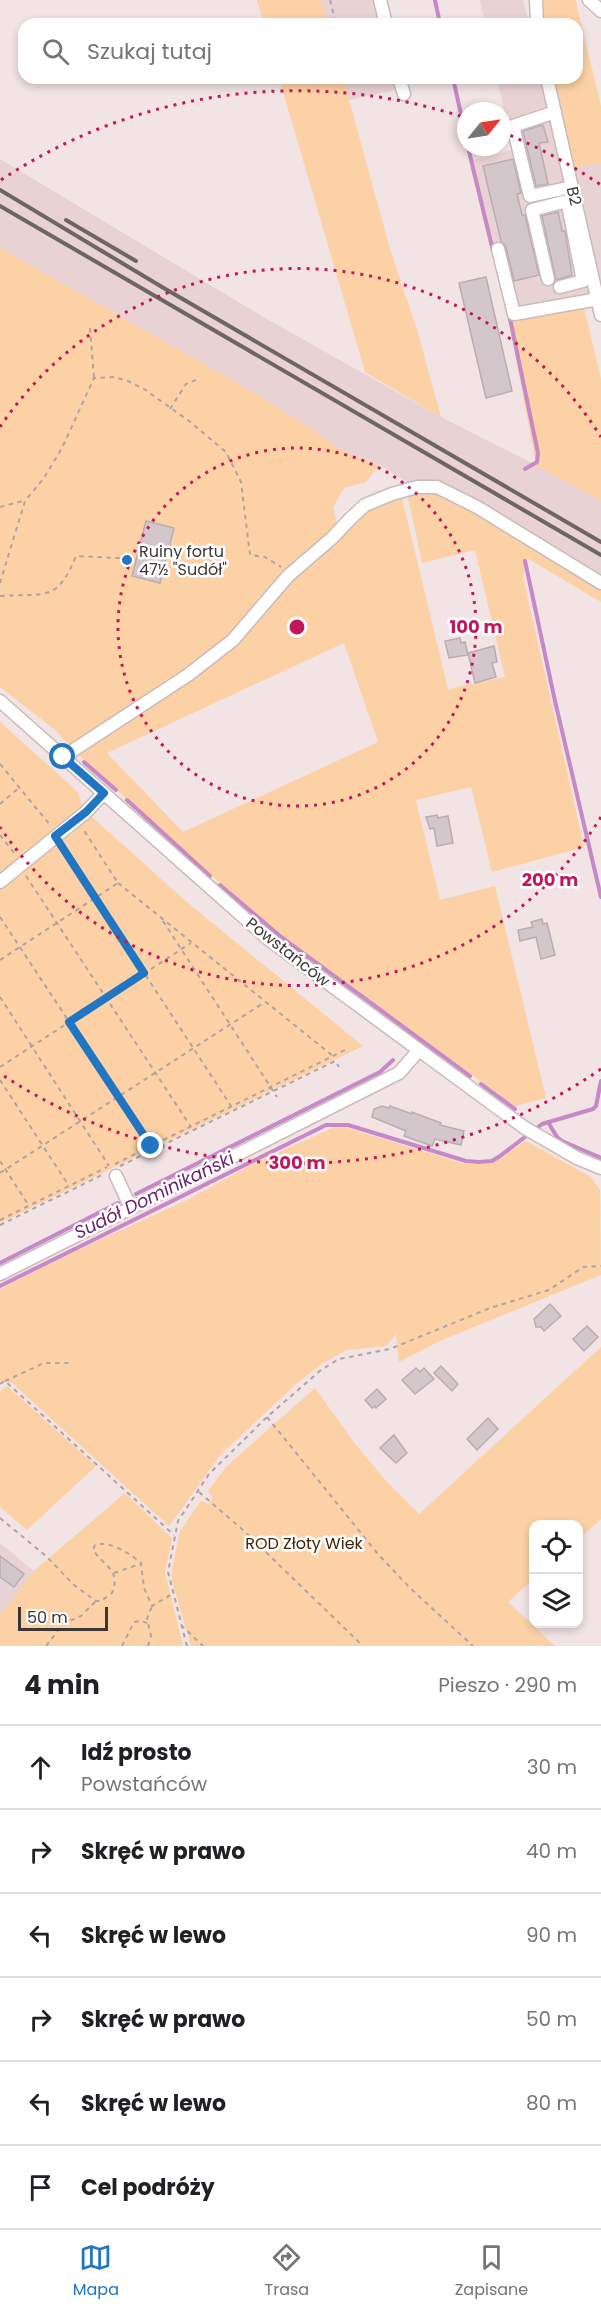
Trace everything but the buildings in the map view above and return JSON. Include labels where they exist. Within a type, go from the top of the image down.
[{"type":"street","points":[[380,0],[384,18]]},
{"type":"street","points":[[536,0],[537,18]]},
{"type":"street","points":[[589,0],[601,11]]},
{"type":"street","points":[[401,84],[404,94]]},
{"type":"street","name":"B2","points":[[548,84],[571,195],[601,315]]},
{"type":"street","points":[[555,112],[513,126],[530,196],[571,195]]},
{"type":"street","points":[[548,279],[532,210],[571,195]]},
{"type":"street","points":[[560,287],[583,281],[571,195]]},
{"type":"street","points":[[498,249],[514,314],[598,299]]},
{"type":"street","points":[[63,757],[188,675],[233,640],[288,576],[332,538],[365,505],[392,494],[417,487],[436,487],[477,507],[601,583]]},
{"type":"street","name":"Powstańców","points":[[0,701],[268,939],[525,1128],[577,1158],[601,1168]]},
{"type":"street","points":[[0,882],[77,819],[104,793]]},
{"type":"street","points":[[0,1274],[399,1073],[419,1050]]},
{"type":"street","points":[[113,1171],[131,1208]]},
{"type":"path","points":[[330,0],[334,18]]},
{"type":"path","points":[[0,583],[25,501],[44,478],[62,448],[94,378],[90,328]]},
{"type":"path","points":[[94,378],[114,377],[128,381],[170,408],[226,452],[241,482],[250,555],[265,556],[280,566],[288,576]]},
{"type":"path","points":[[170,408],[186,384],[196,380]]},
{"type":"path","points":[[0,507],[25,501]]},
{"type":"path","points":[[0,596],[51,593],[60,587],[76,556],[117,558],[132,556]]},
{"type":"path","points":[[0,764],[56,835],[231,1106]]},
{"type":"path","points":[[0,804],[20,787]]},
{"type":"path","points":[[77,819],[118,883],[333,1056]]},
{"type":"path","points":[[0,835],[191,1127]]},
{"type":"path","points":[[0,960],[118,883]]},
{"type":"path","points":[[0,917],[151,1146]]},
{"type":"path","points":[[161,918],[277,1097]]},
{"type":"path","points":[[0,1067],[191,943]]},
{"type":"path","points":[[0,997],[113,1171]]},
{"type":"path","points":[[0,1173],[265,1002]]},
{"type":"path","points":[[155,1144],[349,1048]]},
{"type":"path","points":[[0,1225],[335,1061],[339,1067]]},
{"type":"path","points":[[0,1080],[69,1186]]},
{"type":"path","points":[[161,1142],[166,1152]]},
{"type":"path","points":[[0,1161],[29,1206]]},
{"type":"path","points":[[0,1220],[58,1192]]},
{"type":"path","points":[[49,1196],[54,1206]]},
{"type":"path","points":[[187,1646],[168,1572],[178,1521],[209,1474],[267,1417],[321,1370],[339,1359],[390,1349],[490,1308],[549,1290],[583,1267],[601,1266]]},
{"type":"path","points":[[0,1384],[44,1363],[69,1363]]},
{"type":"path","points":[[5,1381],[174,1534]]},
{"type":"path","points":[[267,1417],[377,1553],[409,1587],[473,1646]]},
{"type":"path","points":[[198,1491],[243,1530],[363,1646]]},
{"type":"path","points":[[0,1518],[46,1556],[74,1585],[96,1601]]},
{"type":"path","points":[[46,1646],[63,1624],[81,1616],[96,1601],[101,1601],[112,1593],[116,1579],[114,1573],[95,1553],[93,1547],[95,1545],[102,1543],[117,1548],[141,1563]]},
{"type":"path","points":[[114,1573],[141,1563]]},
{"type":"path","points":[[141,1563],[144,1588],[152,1606],[147,1623],[151,1636],[148,1646]]},
{"type":"path","points":[[152,1606],[172,1594]]},
{"type":"path","points":[[122,1646],[134,1622],[147,1623]]},
{"type":"path","points":[[181,1625],[203,1646]]},
{"type":"shaded area","points":[[321,0],[387,0],[392,18],[327,18]]},
{"type":"shaded area","points":[[480,0],[523,0],[528,18],[484,18]]},
{"type":"shaded area","points":[[345,84],[408,84],[409,87],[349,100]]},
{"type":"shaded area","points":[[498,84],[543,84],[592,295],[582,296],[584,308],[509,321],[469,161],[489,156],[511,156],[513,150],[511,102],[502,102]]},
{"type":"shaded area","points":[[0,159],[265,318],[441,417],[601,501],[601,588],[527,557],[380,465],[341,450],[306,425],[229,378],[0,248]]},
{"type":"shaded area","points":[[601,163],[601,301],[570,169]]},
{"type":"shaded area","points":[[0,1543],[34,1571],[0,1615]]},
{"type":"green space","points":[[257,0],[321,0],[327,18],[262,18]]},
{"type":"green space","points":[[544,0],[575,0],[580,18],[542,18]]},
{"type":"green space","points":[[583,31],[601,106],[601,163],[570,169],[552,84],[583,84]]},
{"type":"green space","points":[[281,84],[345,84],[390,249],[418,333],[441,417],[365,372]]},
{"type":"green space","points":[[0,248],[229,378],[306,425],[341,450],[379,465],[366,482],[344,488],[333,507],[340,538],[371,508],[402,498],[448,689],[505,677],[475,550],[422,563],[407,493],[427,490],[452,498],[601,588],[601,602],[527,558],[523,577],[584,847],[492,872],[471,787],[416,800],[440,900],[495,886],[546,1098],[515,1106],[275,933],[82,758],[55,730],[0,687]],"holes":[[[344,643],[378,742],[183,832],[107,753]]]},
{"type":"green space","points":[[584,308],[601,379],[601,501],[536,465],[509,321]]},
{"type":"green space","points":[[0,722],[78,792],[83,809],[189,904],[363,1046],[0,1223]]},
{"type":"green space","points":[[335,1127],[347,1128],[465,1164],[492,1163],[526,1141],[591,1177],[600,1190],[601,1275],[440,1341],[399,1362],[396,1334],[386,1346],[347,1350],[323,1363],[297,1383],[221,1454],[169,1526],[12,1383],[0,1381],[0,1289],[189,1199],[253,1164]]},
{"type":"green space","name":"ROD Złoty Wiek","points":[[601,1347],[601,1519],[583,1535],[583,1520],[529,1520],[529,1583],[508,1602],[529,1622],[529,1628],[536,1628],[555,1646],[191,1646],[172,1581],[180,1531],[200,1502],[208,1504],[213,1498],[208,1491],[227,1466],[315,1388],[356,1445],[387,1482],[419,1514]]},
{"type":"green space","points":[[7,1386],[96,1466],[27,1530],[0,1507],[0,1391]]},
{"type":"green space","points":[[125,1493],[172,1538],[165,1572],[183,1646],[0,1646],[0,1615],[34,1571]]},
{"type":"waterway","points":[[435,0],[439,18]]},
{"type":"waterway","points":[[454,84],[458,102]]},
{"type":"waterway","points":[[470,156],[493,251]]},
{"type":"waterway","points":[[509,314],[538,453],[537,462],[525,469]]},
{"type":"waterway","points":[[525,561],[601,897]]},
{"type":"waterway","points":[[84,762],[116,790]]},
{"type":"waterway","points":[[127,800],[210,876]]},
{"type":"waterway","points":[[220,885],[280,936],[470,1076]]},
{"type":"waterway","points":[[136,1194],[380,1072],[393,1060]]},
{"type":"waterway","name":"Sudół Dominikański","points":[[0,1286],[326,1125],[348,1125],[466,1161],[492,1161],[542,1124],[593,1109],[596,1106],[601,1081]]},
{"type":"waterway","points":[[481,1084],[515,1109]]},
{"type":"waterway","points":[[548,1122],[562,1141],[601,1158]]},
{"type":"waterway","points":[[0,1263],[118,1203]]},
{"type":"railway","points":[[0,190],[162,287],[601,542]]},
{"type":"railway","points":[[0,206],[601,555]]},
{"type":"railway","points":[[66,220],[136,261]]},
{"type":"place","name":"Ruiny fortu 47½ \"Sudół\"","points":[[127,560]]},
{"type":"route","points":[[63,757],[104,793],[86,812],[55,836],[144,973],[69,1022],[151,1146]]}]
